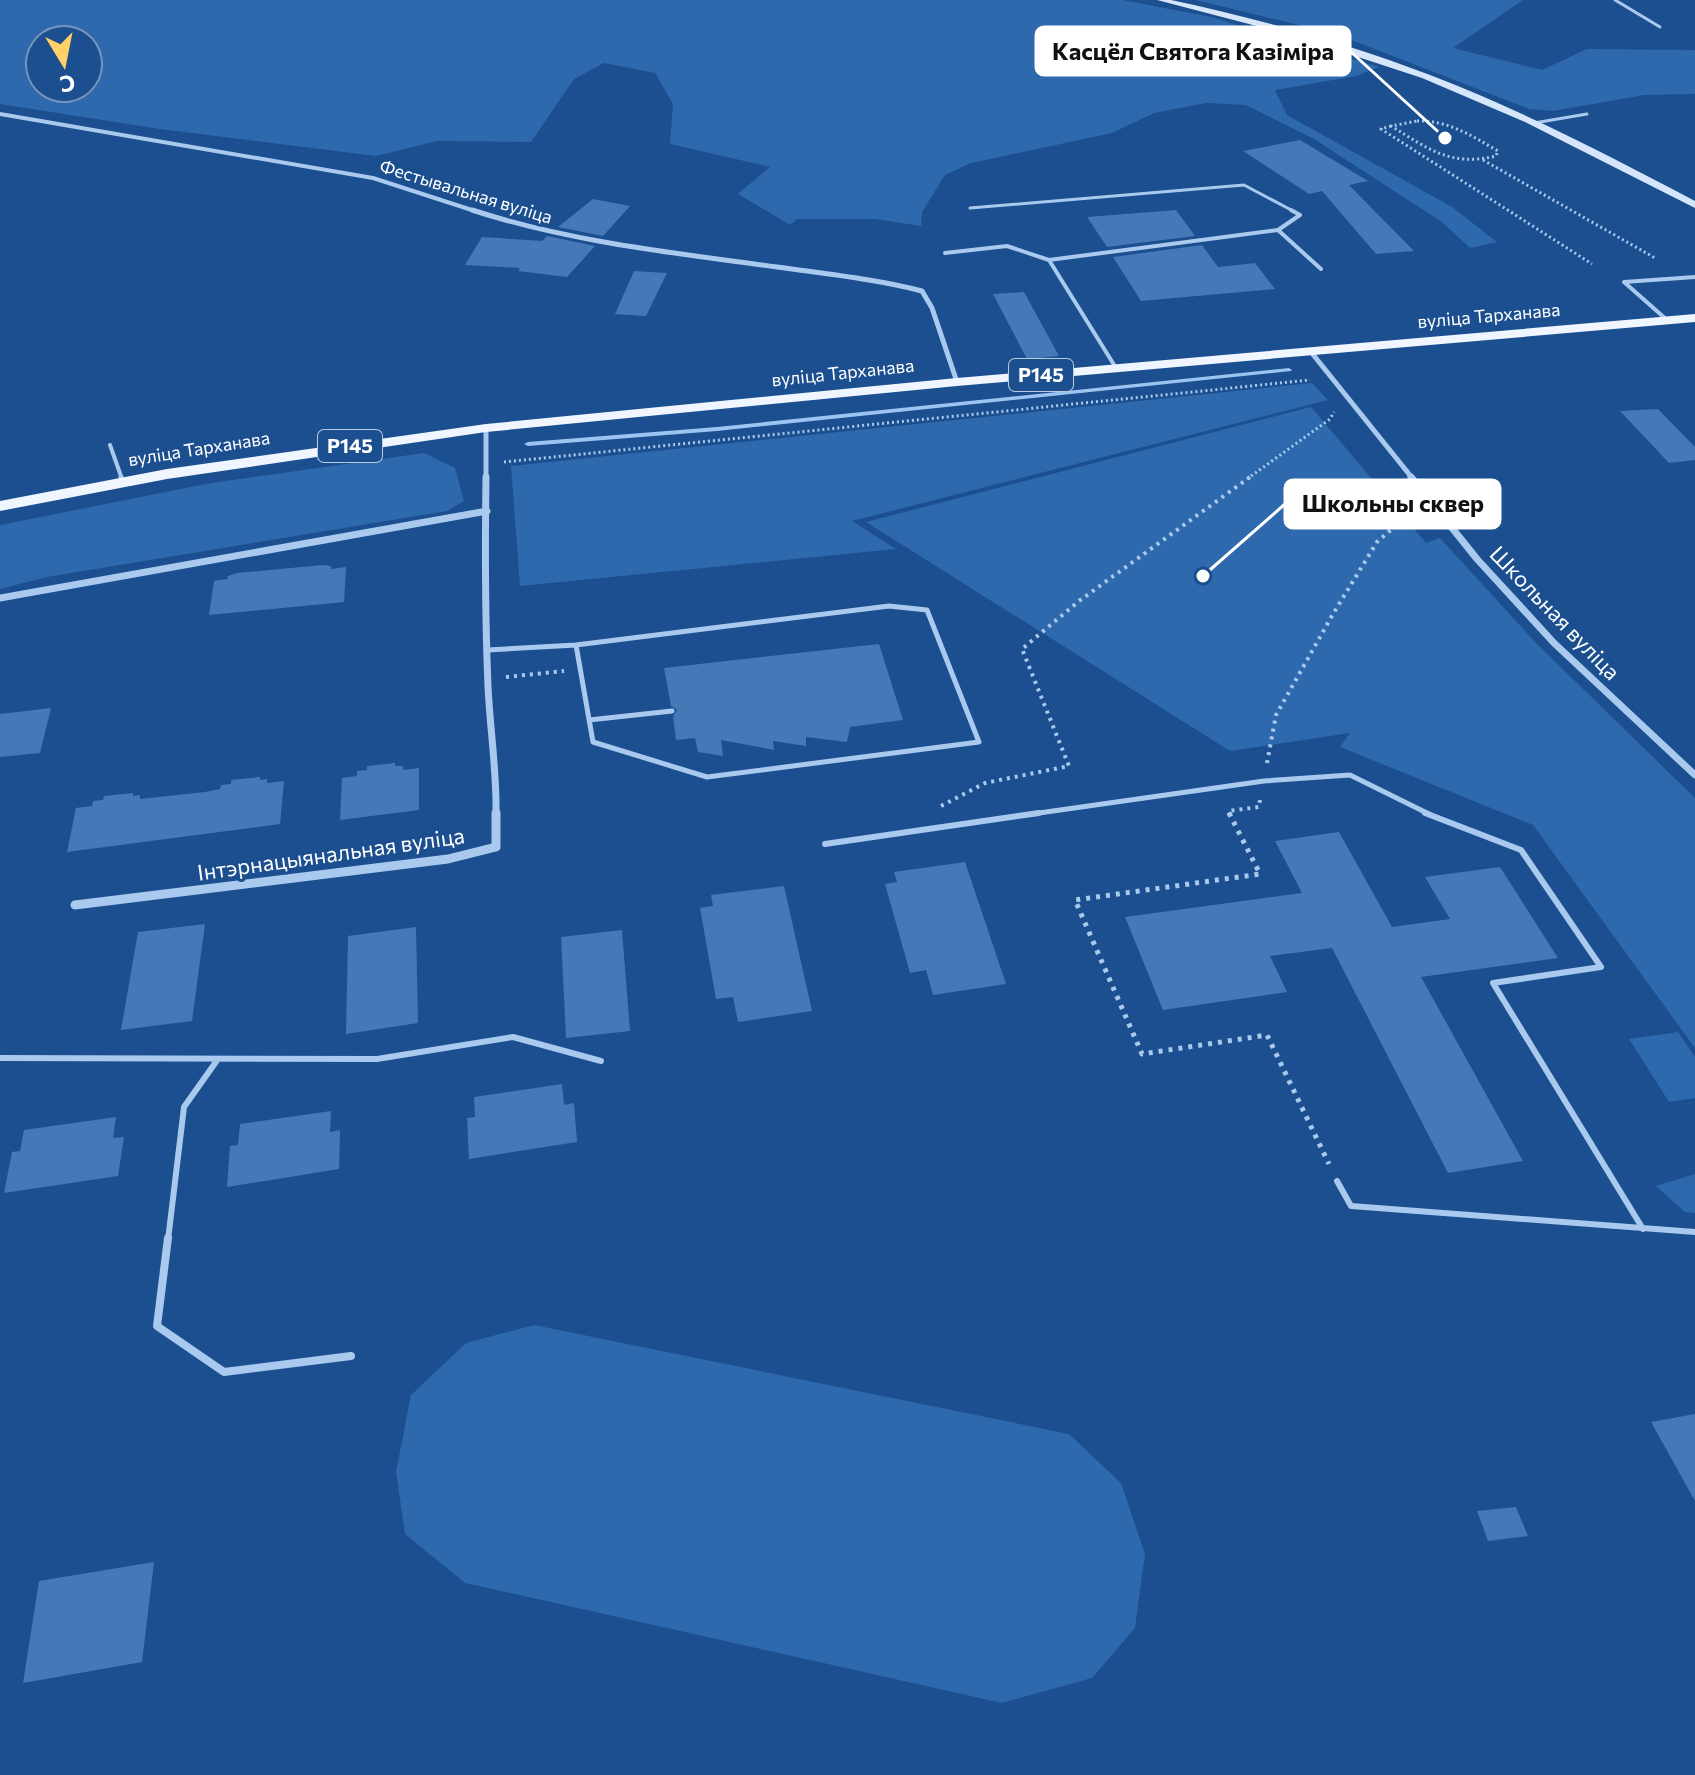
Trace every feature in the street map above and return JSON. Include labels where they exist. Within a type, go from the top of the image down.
[{"type":"main road","name":"вуліца Тарханава","points":[[0,506],[123,482],[486,428],[957,382],[1695,318]]},
{"type":"street","points":[[1161,0],[1246,20],[1377,59],[1534,123],[1695,205]]},
{"type":"street","name":"Фестывальная вуліца","points":[[0,114],[373,178],[529,229],[701,257],[887,282],[922,291],[932,308],[957,382]]},
{"type":"street","name":"Школьная вуліца","points":[[1311,352],[1477,559],[1554,643],[1695,775]]},
{"type":"street","name":"Інтэрнацыянальная вуліца","points":[[75,905],[448,859],[496,847],[497,772],[485,601],[486,428]]},
{"type":"street","points":[[0,598],[68,583],[487,511]]},
{"type":"lane","points":[[1615,0],[1660,27]]},
{"type":"lane","points":[[1534,123],[1587,114]]},
{"type":"lane","points":[[945,253],[1007,246],[1049,260],[1278,230],[1300,215],[1244,185],[970,208]]},
{"type":"lane","points":[[1278,230],[1321,269]]},
{"type":"lane","points":[[1049,260],[1116,368]]},
{"type":"lane","points":[[1667,320],[1624,282],[1695,277]]},
{"type":"lane","points":[[110,445],[123,482]]},
{"type":"lane","points":[[488,650],[576,645],[889,606],[927,610],[979,742],[707,777],[593,742],[576,645]]},
{"type":"lane","points":[[589,720],[672,711]]},
{"type":"lane","points":[[825,844],[1264,781],[1350,775],[1409,807],[1521,850],[1601,967],[1493,983],[1643,1229]]},
{"type":"lane","points":[[0,1058],[377,1059],[513,1037],[601,1061]]},
{"type":"lane","points":[[218,1059],[184,1107],[157,1326],[224,1372],[351,1356]]},
{"type":"lane","points":[[1337,1181],[1351,1206],[1695,1232]]},
{"type":"path","points":[[1391,126],[1451,161],[1483,160],[1496,156],[1498,151],[1444,120],[1426,120],[1391,126],[1381,129],[1592,264]]},
{"type":"path","points":[[1483,160],[1655,258]]},
{"type":"path","points":[[487,464],[1332,377]]},
{"type":"path","points":[[936,808],[985,783],[1069,766],[1022,649],[1079,601],[1330,419],[1346,395]]},
{"type":"path","points":[[1337,1181],[1267,1035],[1142,1054],[1075,900],[1260,874],[1228,811],[1259,807],[1276,715],[1377,542],[1427,499]]},
{"type":"path","points":[[489,678],[580,669]]},
{"type":"shaded area","points":[[0,0],[1123,0],[1211,17],[1379,67],[1356,76],[1275,90],[1287,115],[1452,207],[1497,242],[1470,248],[1442,222],[1314,139],[1246,105],[1206,103],[1154,113],[1112,133],[971,163],[945,175],[922,212],[921,226],[875,219],[797,219],[790,225],[738,194],[770,167],[670,144],[673,104],[655,73],[604,63],[574,79],[531,142],[437,141],[376,156],[160,129],[0,104]]},
{"type":"shaded area","points":[[1195,0],[1523,0],[1453,48],[1542,70],[1587,49],[1695,50],[1695,94],[1644,95],[1553,111],[1529,109],[1336,34]]},
{"type":"shaded area","points":[[1312,383],[1328,400],[852,521],[896,549],[520,586],[511,466]]},
{"type":"shaded area","points":[[1311,407],[1426,543],[1440,538],[1536,643],[1695,798],[1695,1048],[1533,825],[1340,747],[1350,733],[1230,751],[866,522]]},
{"type":"shaded area","points":[[424,453],[455,468],[464,501],[447,511],[47,577],[0,589],[0,525],[211,483]]},
{"type":"shaded area","points":[[1678,1032],[1695,1057],[1695,1098],[1669,1102],[1629,1039]]},
{"type":"shaded area","points":[[1695,1174],[1695,1213],[1685,1212],[1656,1186]]},
{"type":"shaded area","points":[[534,1325],[1069,1434],[1121,1483],[1145,1554],[1135,1628],[1092,1678],[1002,1703],[465,1583],[405,1534],[396,1472],[411,1395],[466,1343]]},
{"type":"building","points":[[1300,140],[1368,181],[1349,185],[1414,251],[1376,254],[1322,191],[1309,194],[1243,151]]},
{"type":"building","points":[[593,199],[630,206],[603,236],[558,227]]},
{"type":"building","points":[[1176,210],[1195,236],[1107,247],[1087,217]]},
{"type":"building","points":[[547,236],[595,246],[567,277],[518,271],[520,268],[465,265],[482,237],[542,241]]},
{"type":"building","points":[[1202,245],[1218,267],[1255,263],[1275,289],[1141,301],[1113,257]]},
{"type":"building","points":[[634,271],[667,273],[646,316],[615,314]]},
{"type":"building","points":[[1024,292],[1059,356],[1027,359],[993,294]]},
{"type":"building","points":[[1658,409],[1695,447],[1695,460],[1669,463],[1620,411]]},
{"type":"building","points":[[331,566],[331,569],[346,567],[344,602],[209,615],[214,581],[237,573]]},
{"type":"building","points":[[879,644],[903,720],[850,727],[847,742],[806,737],[806,746],[773,741],[774,750],[721,740],[723,756],[698,752],[695,738],[676,740],[673,716],[677,710],[671,706],[664,668]]},
{"type":"building","points":[[51,708],[40,753],[0,757],[0,714]]},
{"type":"building","points":[[395,763],[395,766],[403,766],[403,770],[419,768],[419,810],[340,820],[342,778],[357,776],[357,771],[367,770],[367,766]]},
{"type":"building","points":[[260,777],[260,780],[267,779],[267,783],[284,781],[280,824],[67,852],[76,808],[92,806],[93,801],[103,800],[104,796],[133,793],[133,796],[140,795],[140,799],[205,792],[231,784],[231,780]]},
{"type":"building","points":[[1339,832],[1392,927],[1450,919],[1425,877],[1500,867],[1558,958],[1421,977],[1523,1161],[1448,1173],[1332,948],[1270,956],[1287,992],[1163,1010],[1125,917],[1302,893],[1275,841]]},
{"type":"building","points":[[965,862],[1006,984],[933,995],[926,970],[910,973],[885,884],[897,882],[894,872]]},
{"type":"building","points":[[784,886],[812,1011],[738,1022],[733,997],[716,999],[700,908],[713,906],[711,895]]},
{"type":"building","points":[[205,924],[192,1021],[121,1030],[138,932]]},
{"type":"building","points":[[416,927],[418,1023],[346,1034],[348,936]]},
{"type":"building","points":[[622,930],[630,1031],[566,1038],[561,937]]},
{"type":"building","points":[[562,1084],[564,1105],[574,1103],[577,1142],[469,1159],[467,1118],[475,1117],[474,1097]]},
{"type":"building","points":[[331,1111],[330,1132],[340,1130],[339,1169],[227,1187],[230,1146],[238,1145],[240,1124]]},
{"type":"building","points":[[116,1117],[113,1138],[124,1137],[118,1176],[4,1193],[12,1152],[20,1151],[24,1130]]},
{"type":"building","points":[[1695,1414],[1695,1501],[1651,1422]]},
{"type":"building","points":[[1516,1507],[1528,1536],[1488,1541],[1477,1511]]},
{"type":"building","points":[[154,1562],[142,1662],[23,1683],[39,1581]]},
{"type":"waterway","points":[[528,444],[717,429],[1289,370]]},
{"type":"place","name":"Касцёл Святога Казіміра","points":[[1445,138]]},
{"type":"place","name":"Школьны сквер","points":[[1203,576]]}]
